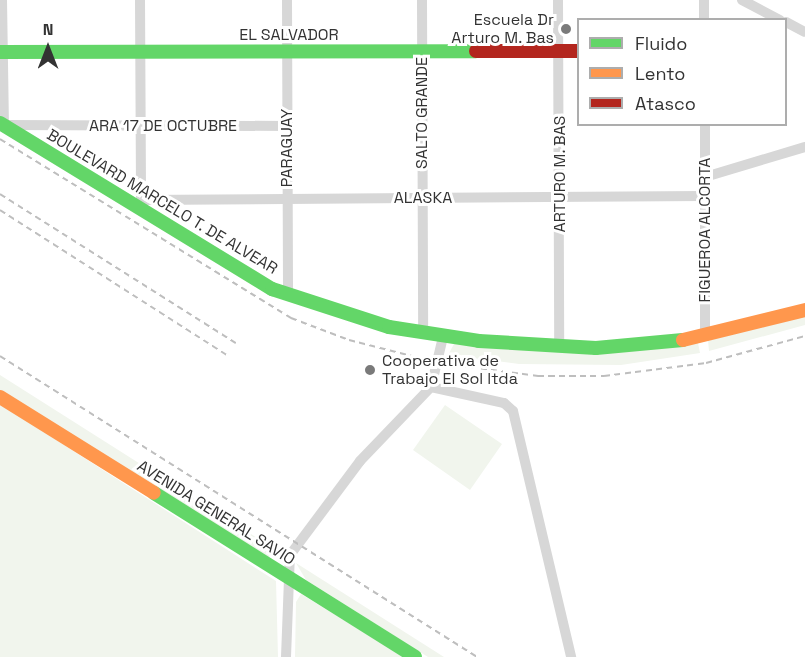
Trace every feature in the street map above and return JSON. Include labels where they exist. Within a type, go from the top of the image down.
[{"type":"main road","name":"EL SALVADOR","points":[[1,52],[577,51]]},
{"type":"main road","name":"BOULEVARD MARCELO T. DE ALVEAR","points":[[2,124],[288,296],[364,322],[443,337],[559,347],[635,347],[705,336],[805,310]]},
{"type":"main road","name":"AVENIDA GENERAL SAVIO","points":[[0,397],[415,657]]},
{"type":"street","points":[[2,0],[2,124]]},
{"type":"street","points":[[138,204],[140,0]]},
{"type":"street","name":"PARAGUAY","points":[[286,0],[288,296]]},
{"type":"street","name":"SALTO GRANDE","points":[[422,0],[423,334]]},
{"type":"street","name":"ARTURO M. BAS","points":[[558,0],[559,347]]},
{"type":"street","points":[[704,0],[704,18]]},
{"type":"street","points":[[742,0],[776,18]]},
{"type":"street","points":[[787,23],[805,32]]},
{"type":"street","name":"ARA 17 DE OCTUBRE","points":[[2,124],[287,126]]},
{"type":"street","name":"FIGUEROA ALCORTA","points":[[705,126],[705,336]]},
{"type":"street","points":[[705,177],[805,147]]},
{"type":"street","name":"ALASKA","points":[[138,204],[287,199],[705,196]]},
{"type":"street","points":[[286,657],[286,578],[290,555],[303,533],[366,453],[431,387],[443,337]]},
{"type":"street","points":[[431,387],[504,403],[513,411],[571,657]]},
{"type":"shaded area","points":[[805,315],[805,325],[709,351],[708,340]]},
{"type":"shaded area","points":[[698,343],[700,353],[621,365],[519,364],[448,355],[454,344]]},
{"type":"shaded area","points":[[0,375],[276,550],[269,557],[0,390]]},
{"type":"shaded area","points":[[0,404],[276,581],[278,657],[0,657]]},
{"type":"shaded area","points":[[445,405],[502,444],[470,490],[413,450]]},
{"type":"shaded area","points":[[296,563],[444,657],[428,657],[306,580]]},
{"type":"shaded area","points":[[301,594],[404,657],[295,657],[296,602]]},
{"type":"railway","points":[[0,139],[291,318],[349,340],[439,363],[538,376],[604,376],[706,363],[805,336]]},
{"type":"railway","points":[[0,194],[236,343]]},
{"type":"railway","points":[[0,210],[228,356]]},
{"type":"railway","points":[[0,356],[477,657]]},
{"type":"traffic: fast","points":[[0,52],[476,51]]},
{"type":"traffic: fast","points":[[0,123],[272,289],[389,327],[479,341],[596,348],[683,340]]},
{"type":"traffic: fast","points":[[154,493],[415,657]]},
{"type":"traffic: slow","points":[[683,340],[805,310]]},
{"type":"traffic: slow","points":[[0,397],[154,493]]},
{"type":"traffic: jam","points":[[476,51],[577,51]]},
{"type":"place","name":"Escuela Dr Arturo M. Bas","points":[[566,29]]},
{"type":"place","name":"Cooperativa de Trabajo El Sol ltda","points":[[370,370]]}]
